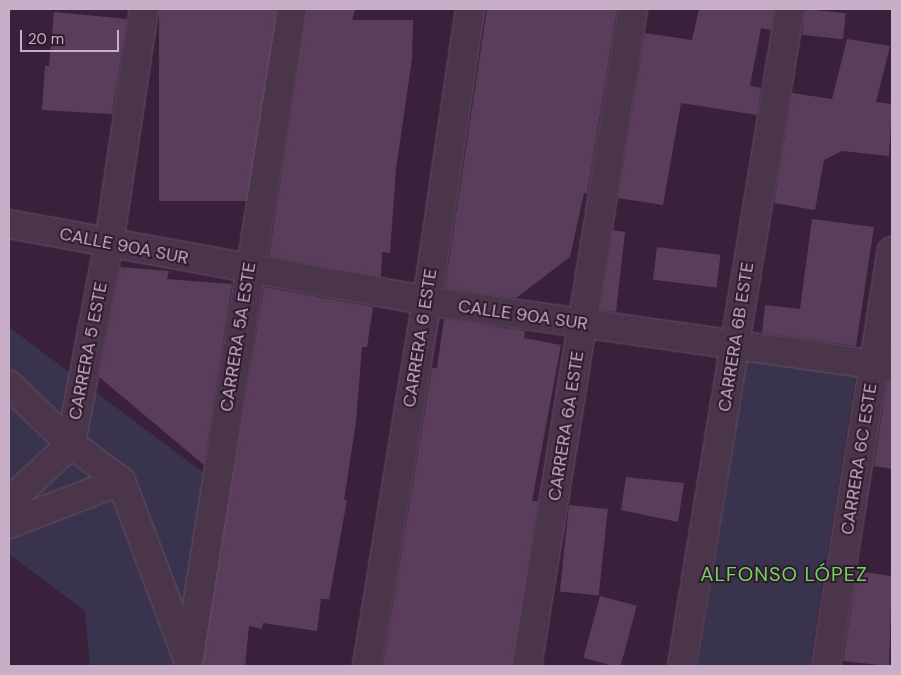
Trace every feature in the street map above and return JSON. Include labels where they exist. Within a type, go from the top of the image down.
[{"type":"street","name":"CARRERA 5 ESTE","points":[[121,481],[71,444],[109,242],[144,9]]},
{"type":"street","name":"CARRERA 5A ESTE","points":[[188,663],[248,269],[292,9]]},
{"type":"street","name":"CARRERA 6 ESTE","points":[[367,666],[427,301],[470,9]]},
{"type":"street","name":"CARRERA 6A ESTE","points":[[527,666],[633,9]]},
{"type":"street","name":"CARRERA 6B ESTE","points":[[682,666],[790,9]]},
{"type":"street","name":"CALLE 90A SUR","points":[[9,224],[427,301],[883,366]]},
{"type":"street","name":"CARRERA 6C ESTE","points":[[826,666],[883,366],[892,251]]},
{"type":"street","points":[[9,386],[71,444],[9,502]]},
{"type":"street","points":[[9,524],[121,481],[188,663]]},
{"type":"shaded area","points":[[9,327],[205,474],[174,666],[90,666],[85,611],[9,554]]},
{"type":"shaded area","points":[[747,358],[856,375],[810,666],[698,666]]},
{"type":"building","points":[[159,9],[276,9],[276,201],[159,201]]},
{"type":"building","points":[[307,9],[355,10],[352,20],[413,20],[412,59],[396,169],[390,253],[382,252],[381,277],[269,256]]},
{"type":"building","points":[[487,9],[617,9],[587,194],[584,193],[570,257],[516,298],[445,288]]},
{"type":"building","points":[[699,9],[774,9],[771,30],[761,28],[750,86],[761,88],[757,115],[681,103],[663,205],[618,198],[645,33],[692,40]]},
{"type":"building","points":[[805,9],[846,13],[843,39],[802,35]]},
{"type":"building","points":[[54,12],[127,19],[112,114],[42,110],[45,66],[49,66]]},
{"type":"building","points":[[847,39],[890,46],[876,102],[892,104],[889,156],[842,151],[824,160],[815,210],[774,203],[792,93],[832,99]]},
{"type":"building","points":[[812,219],[874,227],[856,346],[762,333],[765,305],[800,309]]},
{"type":"building","points":[[613,230],[625,232],[616,312],[600,310]]},
{"type":"building","points":[[657,247],[721,255],[717,288],[653,280]]},
{"type":"building","points":[[120,267],[169,271],[167,279],[232,284],[204,465],[99,377]]},
{"type":"building","points":[[264,287],[373,307],[367,347],[362,347],[356,422],[344,500],[347,500],[329,599],[321,599],[317,631],[263,623],[262,629],[249,626],[245,666],[201,666]]},
{"type":"building","points":[[444,319],[525,331],[524,338],[561,345],[532,501],[538,501],[512,666],[383,666],[432,368],[437,368]]},
{"type":"building","points":[[887,382],[892,382],[892,469],[874,466]]},
{"type":"building","points":[[626,477],[684,483],[678,522],[621,510]]},
{"type":"building","points":[[569,505],[608,509],[599,596],[560,592]]},
{"type":"building","points":[[857,571],[892,576],[889,666],[843,661]]},
{"type":"building","points":[[600,596],[637,606],[621,666],[583,658]]},
{"type":"district","name":"ALFONSO LÓPEZ","points":[[784,574]]}]
